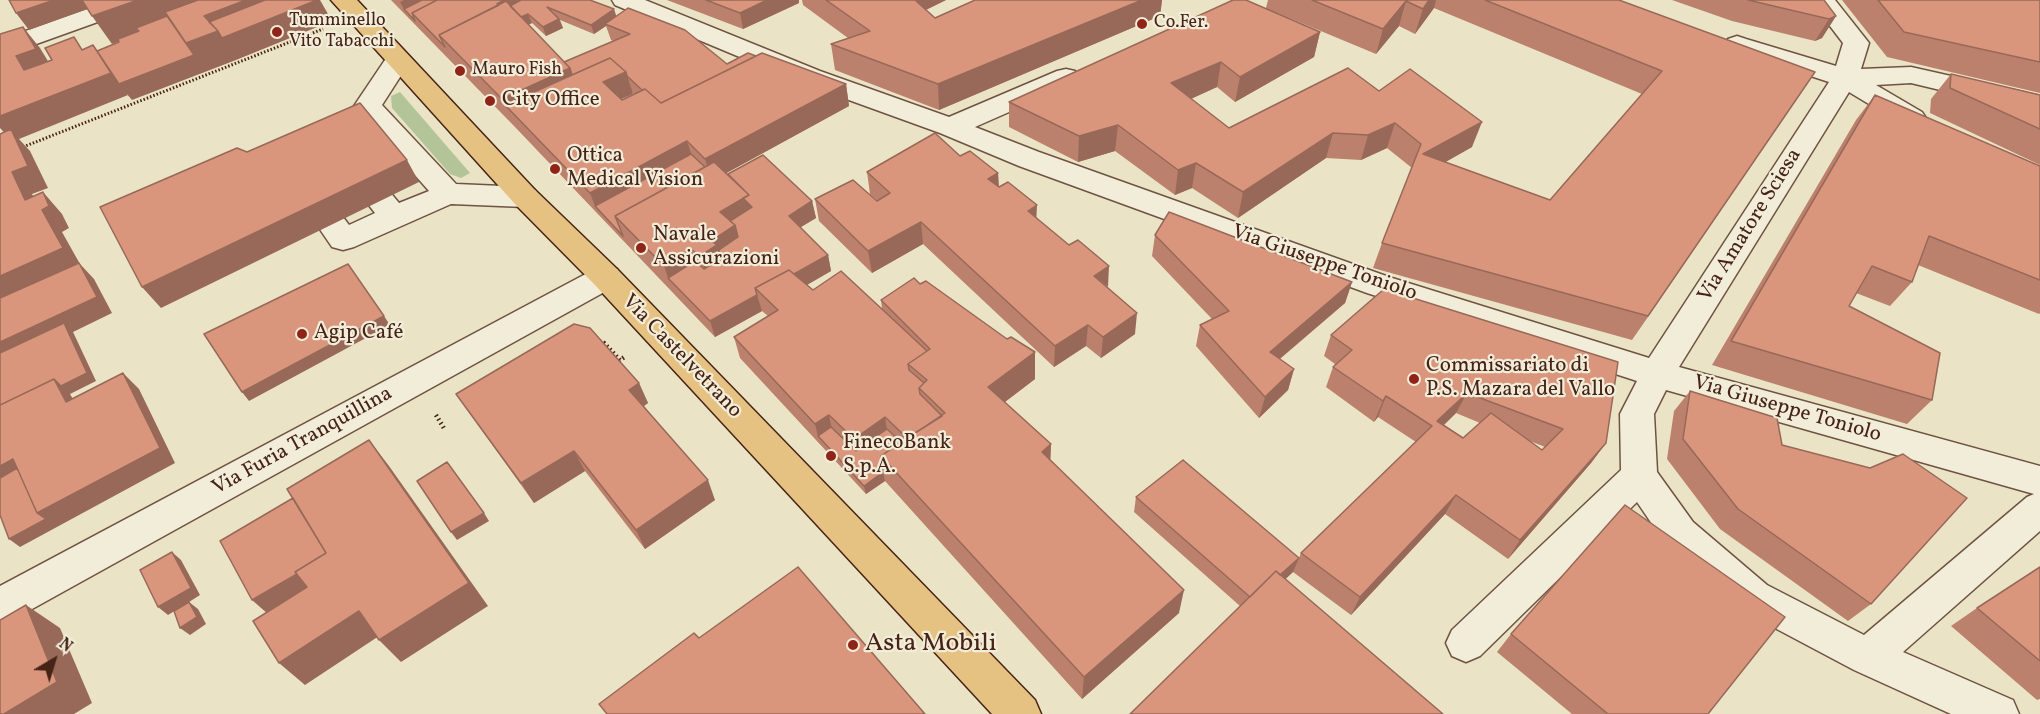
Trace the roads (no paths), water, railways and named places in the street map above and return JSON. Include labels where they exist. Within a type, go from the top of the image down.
[{"type":"main road","name":"Via Castelvetrano","points":[[350,7],[525,197],[606,277],[1020,714]]},
{"type":"street","points":[[0,49],[136,0]]},
{"type":"street","name":"Via Giuseppe Toniolo","points":[[624,0],[812,77],[950,127],[1040,163],[1378,285],[1657,374],[2040,481]]},
{"type":"street","name":"Via Amatore Sciesa","points":[[1639,476],[1637,414],[1657,374],[1845,78],[1856,43],[1822,0]]},
{"type":"street","points":[[1717,37],[1845,78],[1938,134]]},
{"type":"street","points":[[394,217],[340,135],[368,105],[398,60]]},
{"type":"street","points":[[950,127],[1092,66]]},
{"type":"street","points":[[1845,78],[1911,75],[2040,105]]},
{"type":"street","points":[[368,105],[448,194]]},
{"type":"street","points":[[287,162],[343,239],[448,194],[525,197]]},
{"type":"street","name":"Via Furia Tranquillina","points":[[0,606],[606,277]]},
{"type":"street","points":[[1466,643],[1639,476],[1680,534],[1753,597],[1868,657],[1998,714]]},
{"type":"street","points":[[1868,657],[2040,508]]},
{"type":"place","name":"Co.Fer.","points":[[1142,24]]},
{"type":"place","name":"Tumminello Vito Tabacchi","points":[[277,32]]},
{"type":"place","name":"Mauro Fish","points":[[460,71]]},
{"type":"place","name":"City Office","points":[[490,101]]},
{"type":"place","name":"Ottica Medical Vision","points":[[555,169]]},
{"type":"place","name":"Navale Assicurazioni","points":[[641,248]]},
{"type":"place","name":"Agip Café","points":[[302,334]]},
{"type":"place","name":"Commissariato di P.S. Mazara del Vallo","points":[[1414,379]]},
{"type":"place","name":"FinecoBank S.p.A.","points":[[831,456]]},
{"type":"place","name":"Asta Mobili","points":[[853,645]]}]
